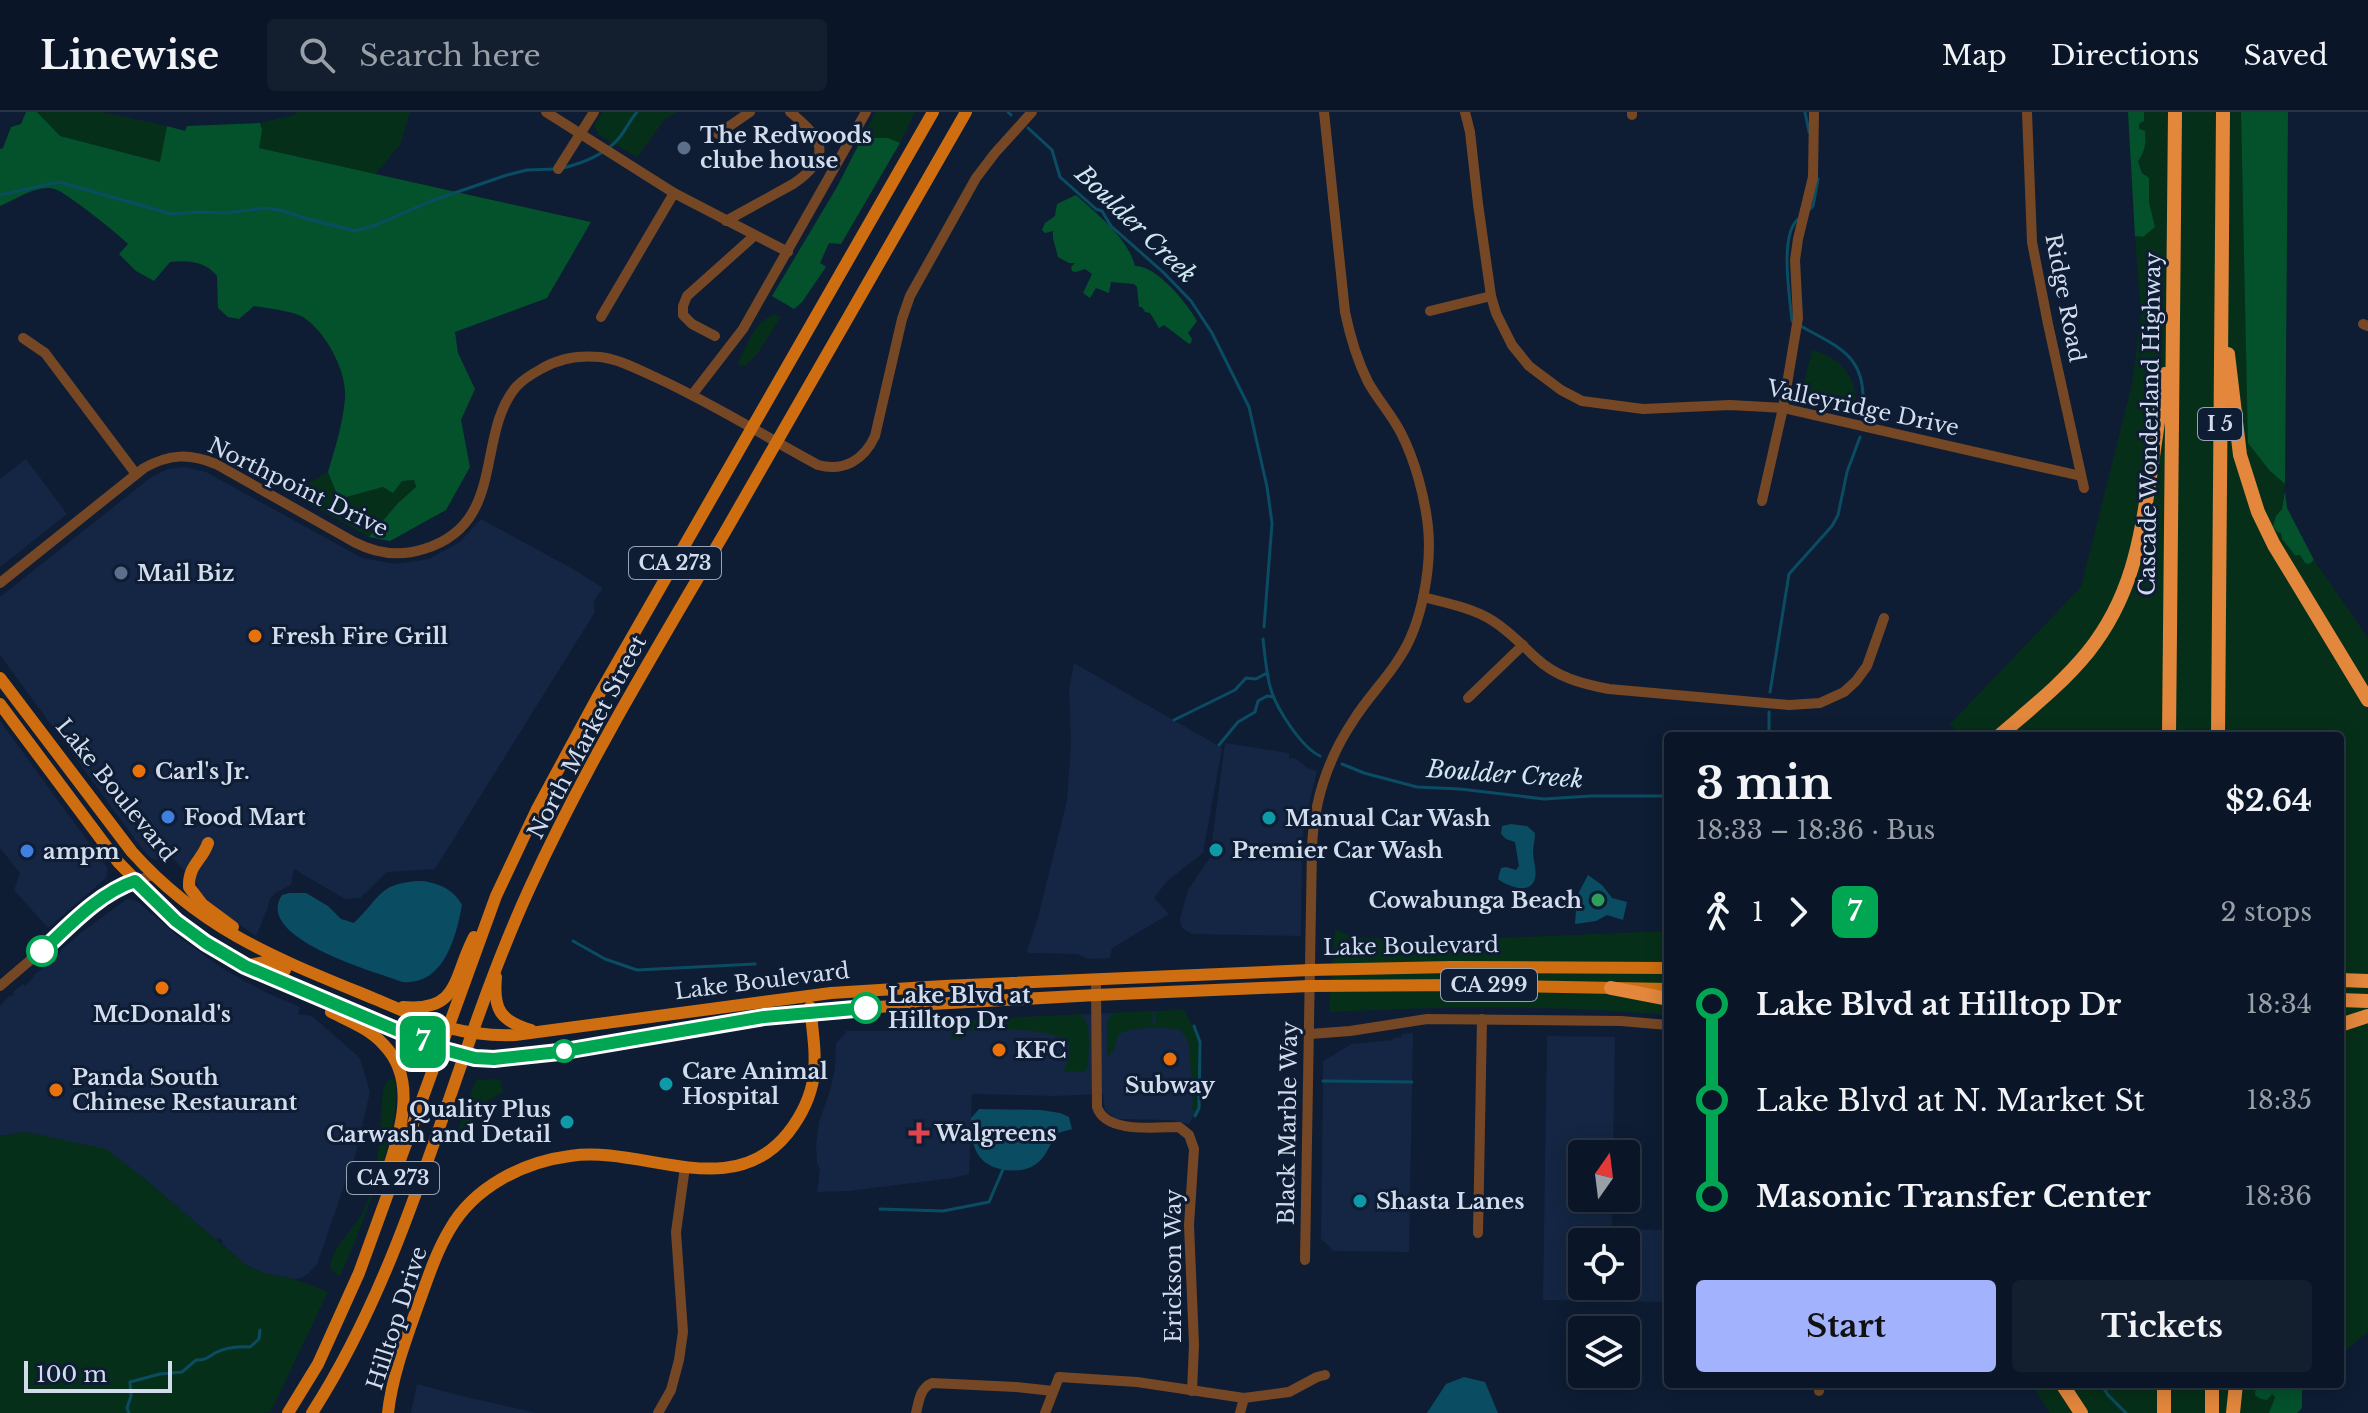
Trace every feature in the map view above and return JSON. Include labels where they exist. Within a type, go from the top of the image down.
[{"type":"highway","name":"Cascade Wonderland Highway","points":[[2169,732],[2175,112]]},
{"type":"highway","name":"I 5","points":[[2218,732],[2223,112]]},
{"type":"highway","points":[[2221,304],[2240,455],[2258,512],[2274,545],[2368,700]]},
{"type":"highway","points":[[2004,732],[2059,683],[2089,651],[2110,619],[2129,579],[2143,531],[2172,322]]},
{"type":"highway","points":[[2344,980],[2368,981]]},
{"type":"highway","points":[[1611,988],[1664,998]]},
{"type":"highway","points":[[2344,1000],[2368,1001]]},
{"type":"highway","points":[[2344,1024],[2368,1016]]},
{"type":"highway","points":[[2065,1388],[2081,1413]]},
{"type":"highway","points":[[2164,1388],[2164,1413]]},
{"type":"highway","points":[[2212,1388],[2212,1413]]},
{"type":"highway","points":[[2233,1413],[2236,1388]]},
{"type":"main road","name":"North Market Street","points":[[288,1413],[318,1364],[345,1307],[496,896],[537,809],[933,112]]},
{"type":"main road","name":"North Market Street","points":[[312,1413],[370,1309],[447,1109],[498,962],[530,886],[595,754],[966,112]]},
{"type":"main road","name":"Lake Boulevard","points":[[0,678],[132,852],[153,875],[200,915],[244,942],[345,987],[448,1028],[471,1034],[515,1035],[808,996],[944,986],[1310,970],[1664,968]]},
{"type":"main road","points":[[0,691],[18,713],[31,719]]},
{"type":"main road","name":"Lake Boulevard","points":[[0,704],[103,844],[176,921],[206,943],[245,966],[287,985],[441,1049],[485,1059],[559,1052],[719,1024],[810,1012],[1096,995],[1309,986],[1664,989]]},
{"type":"main road","points":[[24,736],[51,759],[61,760]]},
{"type":"main road","points":[[57,781],[65,780],[90,809],[104,817]]},
{"type":"main road","points":[[208,843],[205,852],[192,867],[189,887],[197,899],[237,931],[244,942]]},
{"type":"main road","points":[[373,998],[401,1007],[418,1008],[444,1001],[496,896]]},
{"type":"main road","points":[[245,966],[264,962],[326,987],[345,987]]},
{"type":"main road","points":[[498,962],[495,1000],[502,1015],[508,1022],[538,1031]]},
{"type":"main road","points":[[287,985],[307,1001],[374,1036],[385,1045],[403,1081],[401,1123],[382,1187],[348,1280],[345,1307]]},
{"type":"main road","name":"Hilltop Drive","points":[[388,1413],[401,1354],[435,1259],[451,1226],[475,1199],[511,1174],[541,1161],[567,1156],[599,1155],[716,1170],[744,1165],[763,1156],[781,1142],[802,1114],[813,1088],[816,1056],[808,996]]},
{"type":"street","points":[[546,112],[674,193],[788,252]]},
{"type":"street","points":[[558,169],[594,112]]},
{"type":"street","points":[[718,134],[750,112]]},
{"type":"street","points":[[726,221],[793,184],[815,163],[820,150],[818,139],[790,112]]},
{"type":"street","points":[[692,395],[737,337],[866,112]]},
{"type":"street","name":"Northpoint Drive","points":[[0,583],[136,474],[149,465],[172,457],[198,457],[216,464],[363,546],[386,553],[407,553],[435,545],[456,531],[472,514],[484,487],[504,408],[516,387],[548,364],[575,357],[607,358],[635,368],[692,395],[814,463],[827,467],[848,465],[866,451],[875,436],[910,296],[976,178],[1032,112]]},
{"type":"street","name":"Black Marble Way","points":[[1305,1260],[1315,808],[1325,773],[1353,719],[1402,654],[1411,635],[1423,597],[1429,549],[1423,495],[1401,433],[1369,384],[1351,338],[1345,312],[1324,112]]},
{"type":"street","name":"Valleyridge Drive","points":[[1465,112],[1496,313],[1505,332],[1529,366],[1561,390],[1582,401],[1643,409],[1730,405],[1783,408],[2081,476]]},
{"type":"street","points":[[1762,501],[1783,408],[1798,318],[1795,269],[1798,239],[1813,177],[1814,112]]},
{"type":"street","name":"Ridge Road","points":[[2027,112],[2032,242],[2084,488]]},
{"type":"street","points":[[601,317],[674,193]]},
{"type":"street","points":[[715,336],[688,321],[683,315],[683,306],[687,296],[754,236]]},
{"type":"street","points":[[1430,311],[1491,296]]},
{"type":"street","points":[[27,340],[45,353],[136,474]]},
{"type":"street","points":[[1423,597],[1487,617],[1547,666],[1581,683],[1609,689],[1803,705],[1834,698],[1856,681],[1867,666],[1884,618]]},
{"type":"street","points":[[1468,698],[1523,645]]},
{"type":"street","points":[[0,986],[96,903],[123,885],[153,875]]},
{"type":"street","name":"Erickson Way","points":[[1096,979],[1097,1107],[1100,1116],[1115,1125],[1179,1127],[1193,1141],[1189,1225],[1194,1345],[1192,1391]]},
{"type":"street","points":[[1310,1034],[1427,1019],[1621,1021],[1664,1025]]},
{"type":"street","points":[[1478,1233],[1482,1019]]},
{"type":"street","points":[[658,1413],[671,1390],[683,1332],[676,1232],[685,1167]]},
{"type":"street","points":[[1045,1413],[1059,1377],[1137,1382],[1244,1398],[1289,1392],[1325,1375]]},
{"type":"street","points":[[916,1413],[921,1393],[932,1383],[1053,1391]]},
{"type":"street","points":[[1240,1413],[1244,1398]]},
{"type":"shaded area","points":[[26,459],[67,514],[0,567],[0,479]]},
{"type":"shaded area","points":[[184,467],[206,472],[362,558],[396,564],[429,559],[460,542],[481,519],[603,588],[593,602],[595,612],[435,869],[387,872],[360,898],[345,899],[294,869],[291,885],[270,899],[256,936],[204,901],[197,883],[169,855],[156,860],[143,850],[0,655],[0,597],[150,478],[168,469]]},
{"type":"shaded area","points":[[1074,663],[1222,748],[1203,853],[1167,881],[1154,898],[1169,914],[1112,948],[1110,958],[1088,959],[1077,954],[1029,953],[1027,950],[1067,800],[1071,744],[1069,689]]},
{"type":"shaded area","points":[[0,721],[108,869],[106,878],[48,928],[14,890],[20,873],[0,848]]},
{"type":"shaded area","points":[[1225,743],[1289,753],[1289,758],[1317,771],[1302,843],[1301,936],[1192,934],[1182,928],[1180,919],[1188,890],[1210,857]]},
{"type":"shaded area","points":[[1502,826],[1527,826],[1535,833],[1533,852],[1536,872],[1529,887],[1513,887],[1498,879],[1501,868],[1516,870],[1519,866],[1515,842],[1501,834]]},
{"type":"shaded area","name":"Cowabunga Beach","points":[[1588,875],[1602,885],[1612,898],[1627,902],[1623,920],[1607,915],[1596,921],[1575,924],[1577,896]]},
{"type":"shaded area","points":[[423,881],[446,888],[462,905],[446,957],[429,976],[417,981],[403,982],[322,951],[300,939],[285,925],[278,911],[282,895],[306,893],[328,906],[341,919],[354,923],[382,892],[398,884]]},
{"type":"shaded area","points":[[127,899],[137,901],[180,938],[225,970],[300,1007],[298,1014],[312,1016],[360,1058],[370,1092],[352,1169],[317,1264],[301,1278],[263,1273],[246,1265],[222,1244],[220,1238],[216,1240],[140,1175],[91,1147],[26,1132],[0,1136],[0,1006],[83,931]]},
{"type":"shaded area","points":[[1184,1010],[1199,1042],[1198,1107],[1189,1124],[1170,1120],[1116,1119],[1105,1110],[1103,1094],[972,1094],[969,1174],[849,1191],[817,1192],[819,1122],[835,1068],[836,1043],[846,1031],[884,1031],[940,1021]]},
{"type":"shaded area","points":[[1413,1033],[1409,1252],[1333,1251],[1321,1240],[1323,1081],[1327,1081],[1323,1080],[1323,1061],[1352,1044],[1393,1040],[1402,1037],[1402,1034]]},
{"type":"shaded area","points":[[1547,1036],[1615,1037],[1613,1140],[1568,1140],[1568,1212],[1612,1212],[1612,1228],[1568,1228],[1568,1300],[1640,1300],[1640,1230],[1664,1230],[1664,1302],[1543,1300]]},
{"type":"shaded area","points":[[979,1109],[1060,1113],[1069,1117],[1072,1129],[1058,1133],[1043,1158],[1032,1166],[1021,1170],[995,1168],[981,1159],[974,1145],[971,1118]]},
{"type":"shaded area","points":[[1464,1377],[1485,1382],[1498,1413],[1427,1413],[1446,1384]]},
{"type":"shaded area","points":[[417,1384],[462,1396],[536,1413],[411,1413]]},
{"type":"green space","points":[[26,112],[37,112],[60,136],[160,162],[167,126],[185,131],[187,126],[260,123],[259,148],[591,222],[547,298],[455,332],[458,353],[475,389],[461,420],[470,467],[446,510],[390,541],[369,537],[416,487],[414,480],[402,481],[393,493],[383,487],[339,499],[328,472],[344,408],[343,376],[327,342],[303,317],[254,306],[239,319],[228,317],[218,308],[217,276],[196,263],[170,262],[154,281],[136,271],[119,254],[128,244],[55,189],[34,191],[0,206],[0,149],[11,127],[21,124]]},
{"type":"green space","points":[[37,112],[102,112],[167,126],[161,162],[60,136]]},
{"type":"green space","points":[[296,112],[410,112],[400,145],[375,174],[258,148],[262,130],[260,123]]},
{"type":"green space","points":[[603,112],[677,112],[665,119],[637,157],[599,135],[594,125]]},
{"type":"green space","points":[[876,112],[915,112],[900,143],[888,138],[862,138]]},
{"type":"green space","points":[[2128,112],[2144,112],[2144,121],[2139,124],[2139,129],[2145,131],[2145,143],[2138,161],[2142,173],[2149,178],[2149,202],[2155,227],[2143,237],[2135,236]]},
{"type":"green space","points":[[2144,112],[2241,112],[2247,379],[2270,471],[2285,484],[2282,509],[2276,516],[2282,539],[2295,555],[2300,554],[2309,564],[2314,560],[2368,638],[2368,1332],[2344,1352],[2344,732],[1956,732],[1950,724],[2081,587],[2132,384],[2141,315],[2135,236],[2143,237],[2155,226],[2149,202],[2149,179],[2141,167],[2138,153],[2139,124],[2144,121]]},
{"type":"green space","points":[[2241,112],[2288,112],[2285,484],[2270,471],[2248,443]]},
{"type":"green space","points":[[862,138],[888,138],[900,143],[841,244],[829,243],[820,263],[826,267],[794,309],[772,296],[837,187]]},
{"type":"green space","points":[[1076,195],[1119,236],[1135,266],[1143,267],[1161,278],[1186,305],[1197,321],[1188,333],[1191,343],[1164,325],[1159,328],[1150,313],[1139,307],[1134,284],[1111,282],[1109,293],[1096,288],[1090,298],[1083,293],[1092,274],[1085,269],[1072,271],[1075,263],[1058,257],[1053,231],[1045,233],[1042,230],[1045,223],[1055,216],[1057,204]]},
{"type":"green space","points":[[775,314],[781,317],[757,354],[746,365],[739,365],[752,334],[762,322]]},
{"type":"green space","points":[[1812,350],[1833,359],[1847,373],[1855,391],[1854,414],[1800,399]]},
{"type":"green space","points":[[328,472],[340,499],[383,487],[393,492],[402,481],[414,480],[416,487],[369,537],[296,497],[309,483]]},
{"type":"green space","points":[[2285,491],[2287,508],[2314,560],[2309,564],[2300,555],[2295,555],[2273,526],[2282,509]]},
{"type":"green space","points":[[1335,929],[1354,938],[1456,940],[1664,931],[1664,1015],[1583,1009],[1498,1008],[1329,1012]]},
{"type":"green space","points":[[1184,1010],[1199,1039],[1197,1111],[1192,1110],[1189,1044],[1181,1030],[1149,1028],[1124,1032],[1118,1035],[1107,1059],[1107,1022],[1112,1013],[1153,1011],[1150,1023],[1154,1024],[1155,1011]]},
{"type":"green space","points":[[1081,1014],[1089,1039],[1085,1071],[1064,1072],[1070,1054],[1067,1040],[1042,1032],[1002,1029],[962,1031],[962,1040],[953,1039],[951,1035],[953,1021]]},
{"type":"green space","points":[[393,1078],[396,1095],[388,1146],[340,1276],[331,1270],[331,1263],[369,1197],[378,1152],[383,1089]]},
{"type":"green space","points":[[500,1079],[503,1091],[480,1107],[463,1139],[454,1141],[477,1080]]},
{"type":"green space","points":[[26,1132],[106,1149],[246,1265],[328,1292],[271,1411],[0,1413],[0,1136]]},
{"type":"green space","points":[[2034,1388],[2256,1388],[2255,1395],[2272,1393],[2275,1397],[2269,1413],[2050,1413]]},
{"type":"green space","points":[[2256,1388],[2302,1388],[2302,1408],[2297,1413],[2269,1413],[2275,1397],[2272,1394],[2267,1400],[2255,1395]]},
{"type":"waterway","points":[[563,168],[586,161],[607,149],[637,112]]},
{"type":"waterway","name":"Boulder Creek","points":[[1008,112],[1011,115]]},
{"type":"waterway","points":[[1805,112],[1809,132]]},
{"type":"waterway","name":"Boulder Creek","points":[[1028,128],[1052,150],[1060,177],[1102,211],[1111,226],[1191,301],[1212,333],[1249,407],[1272,523],[1264,627]]},
{"type":"waterway","points":[[0,195],[59,182],[172,214],[226,213],[266,208],[355,231],[507,175],[527,170],[556,169]]},
{"type":"waterway","points":[[1810,209],[1818,179]]},
{"type":"waterway","points":[[1798,219],[1792,227],[1787,252],[1792,321],[1835,346],[1855,364],[1863,393],[1862,414]]},
{"type":"waterway","points":[[1770,692],[1789,574],[1832,526],[1838,515],[1847,472],[1860,437]]},
{"type":"waterway","name":"Boulder Creek","points":[[1263,639],[1274,698],[1298,736],[1320,756]]},
{"type":"waterway","points":[[1174,720],[1235,690],[1246,678],[1268,675]]},
{"type":"waterway","points":[[1219,745],[1238,722],[1255,712],[1258,701],[1267,696],[1274,697]]},
{"type":"waterway","points":[[1769,712],[1769,732]]},
{"type":"waterway","name":"Boulder Creek","points":[[1342,764],[1417,787],[1544,799],[1664,796]]},
{"type":"waterway","points":[[573,941],[605,959],[637,970],[755,964]]},
{"type":"waterway","points":[[1194,1026],[1200,1042],[1199,1108],[1195,1116]]},
{"type":"waterway","points":[[1323,1081],[1412,1082]]},
{"type":"waterway","points":[[880,1209],[943,1211],[989,1202],[1004,1167]]},
{"type":"waterway","points":[[129,1413],[130,1382],[182,1372],[196,1360],[224,1349],[250,1347],[259,1339],[260,1330]]},
{"type":"waterway","name":"Boulder Creek","points":[[2104,1388],[2126,1413]]},
{"type":"bus line","name":"7","points":[[42,951],[96,903],[123,885],[135,881],[176,921],[245,966],[441,1049],[485,1059],[559,1052],[764,1017],[866,1008]]},
{"type":"place","name":"The Redwoods clube house","points":[[684,148]]},
{"type":"place","name":"Mail Biz","points":[[121,573]]},
{"type":"place","name":"Fresh Fire Grill","points":[[255,636]]},
{"type":"place","name":"Carl's Jr.","points":[[139,771]]},
{"type":"place","name":"Food Mart","points":[[168,817]]},
{"type":"place","name":"Manual Car Wash","points":[[1269,818]]},
{"type":"place","name":"Premier Car Wash","points":[[1216,850]]},
{"type":"place","name":"ampm","points":[[27,851]]},
{"type":"place","name":"Cowabunga Beach","points":[[1598,900]]},
{"type":"place","name":"McDonald's","points":[[162,988]]},
{"type":"place","name":"Lake Blvd at Hilltop Dr","points":[[866,1008]]},
{"type":"place","name":"KFC","points":[[999,1050]]},
{"type":"place","name":"Subway","points":[[1170,1059]]},
{"type":"place","name":"Care Animal Hospital","points":[[666,1084]]},
{"type":"place","name":"Panda South Chinese Restaurant","points":[[56,1090]]},
{"type":"place","name":"Quality Plus Carwash and Detail","points":[[567,1122]]},
{"type":"place","name":"Walgreens","points":[[919,1133]]},
{"type":"place","name":"Shasta Lanes","points":[[1360,1201]]}]
